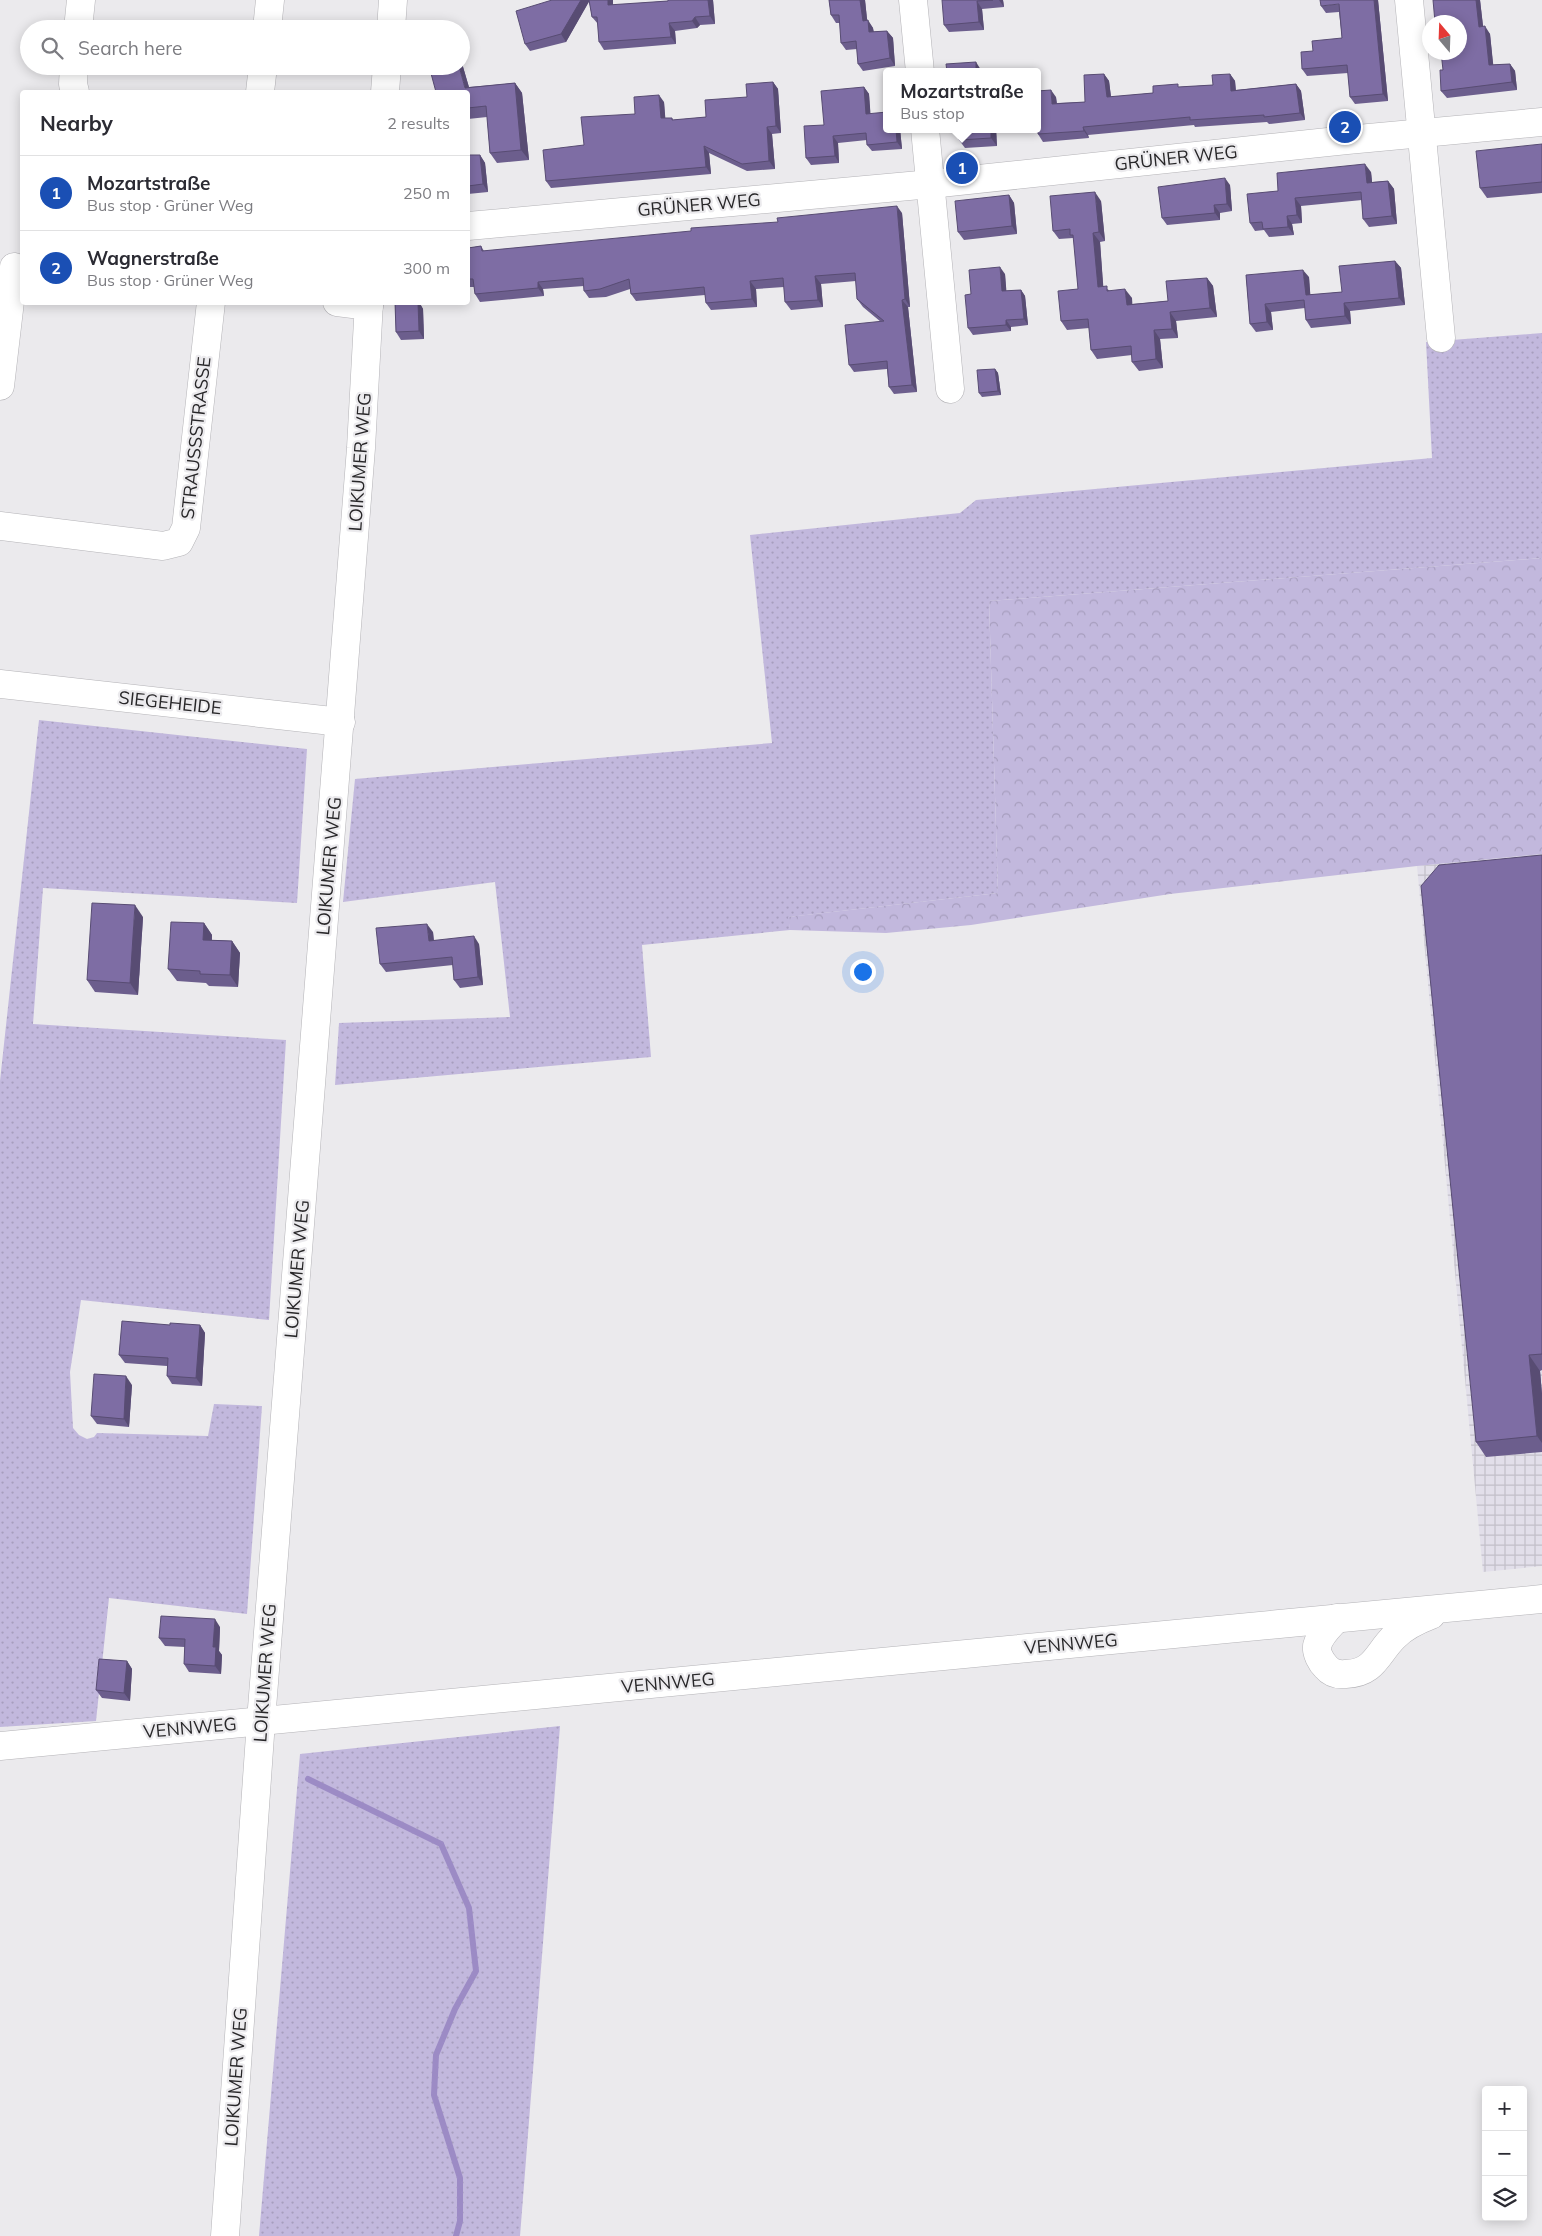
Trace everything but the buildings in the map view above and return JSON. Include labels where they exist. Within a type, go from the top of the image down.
[{"type":"street","points":[[79,20],[81,0]]},
{"type":"street","points":[[268,20],[270,0]]},
{"type":"street","points":[[392,20],[393,0]]},
{"type":"street","points":[[913,0],[920,68]]},
{"type":"street","points":[[1408,0],[1441,338]]},
{"type":"street","points":[[73,75],[72,84],[74,90]]},
{"type":"street","points":[[260,90],[261,75]]},
{"type":"street","points":[[385,90],[386,75]]},
{"type":"street","name":"GRÜNER WEG","points":[[470,226],[931,184],[1542,122]]},
{"type":"street","points":[[926,133],[950,389]]},
{"type":"street","points":[[0,386],[12,267]]},
{"type":"street","name":"STRAUSSSTRASSE","points":[[0,526],[163,546],[179,542],[186,528],[211,305]]},
{"type":"street","name":"LOIKUMER WEG","points":[[224,2236],[261,1721],[362,448],[369,305]]},
{"type":"street","name":"SIEGEHEIDE","points":[[0,684],[341,722]]},
{"type":"street","name":"VENNWEG","points":[[0,1746],[1542,1599]]},
{"type":"street","name":"VENNWEG","points":[[1337,1618],[1322,1633],[1317,1648],[1321,1662],[1330,1671],[1339,1675],[1358,1674],[1373,1665],[1394,1636],[1406,1627],[1449,1608]]},
{"type":"shaded area","points":[[1542,854],[1542,1566],[1483,1572],[1417,866]]},
{"type":"green space","points":[[1542,333],[1542,558],[989,601],[998,893],[789,917],[790,930],[642,945],[651,1057],[335,1085],[339,1023],[510,1017],[495,882],[343,902],[355,779],[772,743],[750,535],[960,513],[976,500],[1432,458],[1426,342]]},
{"type":"green space","points":[[1542,558],[1542,854],[1170,894],[971,925],[886,933],[790,930],[788,917],[998,893],[989,601]]},
{"type":"green space","points":[[39,720],[307,749],[297,903],[43,888],[33,1024],[286,1040],[269,1320],[81,1300],[70,1372],[73,1428],[79,1435],[87,1439],[94,1437],[97,1433],[208,1436],[214,1404],[262,1406],[247,1614],[109,1598],[96,1721],[0,1727],[0,1081]]},
{"type":"green space","points":[[560,1726],[520,2236],[259,2236],[300,1754]]},
{"type":"waterway","points":[[308,1779],[441,1844],[469,1908],[476,1971],[455,2009],[436,2055],[434,2095],[460,2178],[460,2221],[456,2236]]},
{"type":"place","name":"Wagnerstraße","points":[[1345,127]]},
{"type":"place","name":"Mozartstraße","points":[[962,168]]}]
